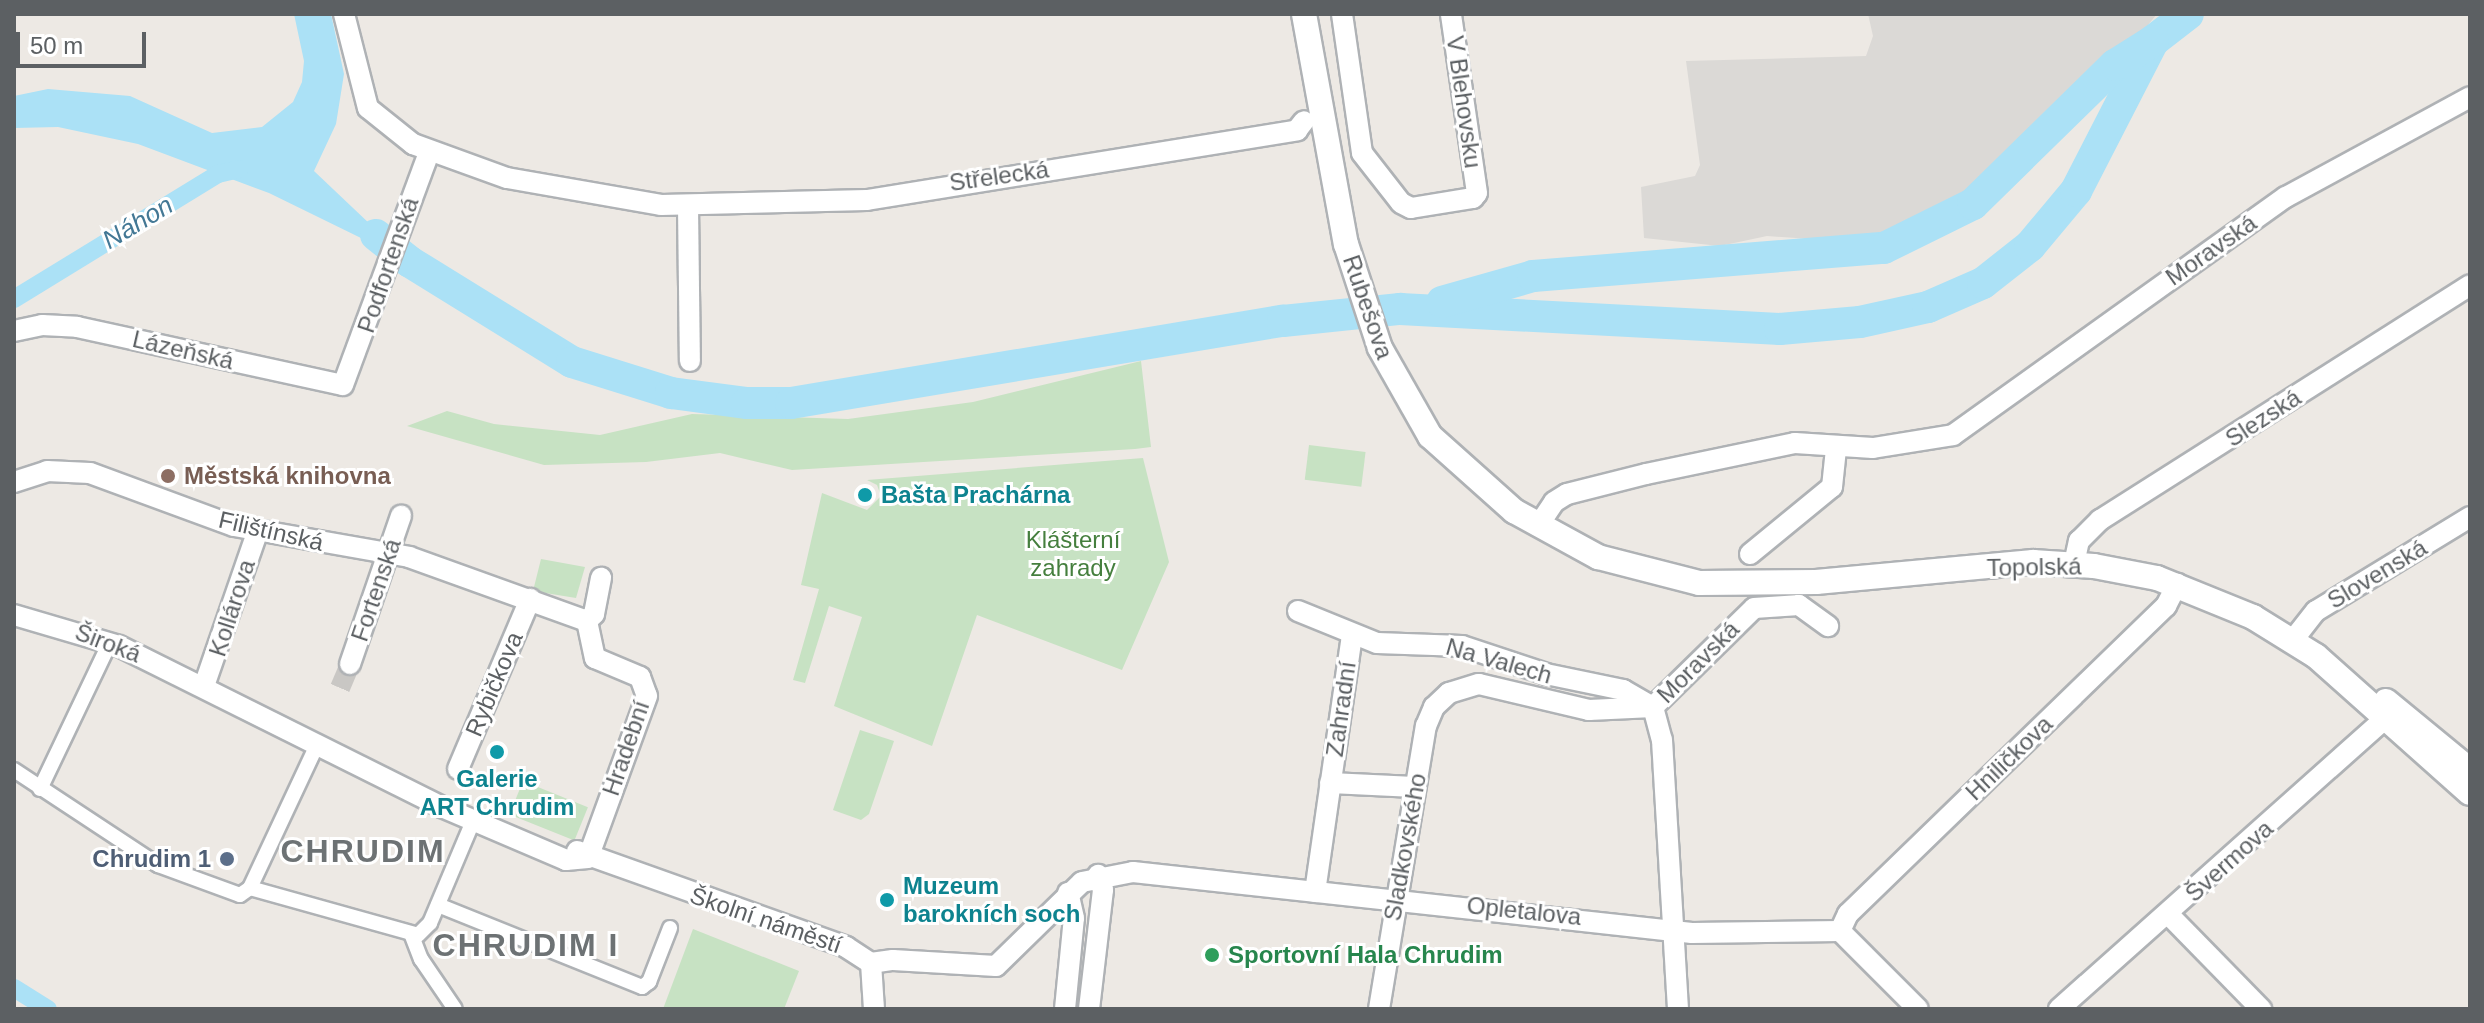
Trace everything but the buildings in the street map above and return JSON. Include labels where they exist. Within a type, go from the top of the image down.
[{"type":"street","name":"Střelecká","points":[[344,14],[365,100],[375,117],[429,152],[507,178],[688,206],[867,200],[1297,130],[1304,121]]},
{"type":"street","name":"Rubešova","points":[[1304,14],[1328,95]]},
{"type":"street","name":"Rubešova","points":[[1318,14],[1338,155],[1361,268],[1387,347],[1440,424],[1542,520]]},
{"type":"street","name":"V Blehovsku","points":[[1342,14],[1362,153],[1401,203],[1411,208],[1473,198],[1477,193],[1451,14]]},
{"type":"street","name":"Moravská","points":[[1836,449],[1920,444],[1968,428],[2286,197],[2470,97]]},
{"type":"street","name":"Podfortenská","points":[[349,379],[402,221],[429,152]]},
{"type":"street","points":[[688,206],[690,361]]},
{"type":"street","name":"Slezská","points":[[2075,559],[2082,537],[2100,520],[2470,285]]},
{"type":"street","name":"Lázeňská","points":[[22,328],[77,327],[327,385],[349,379]]},
{"type":"street","points":[[1542,520],[1567,494],[1646,474],[1795,443],[1836,449],[1832,487],[1750,554]]},
{"type":"street","name":"Filištínská","points":[[14,482],[47,471],[90,473],[258,530],[389,552],[587,621]]},
{"type":"street","name":"Fortenská","points":[[350,664],[401,516]]},
{"type":"street","name":"Slovenská","points":[[2295,636],[2316,611],[2470,517]]},
{"type":"street","name":"Topolská","points":[[1542,520],[1623,551],[1702,568],[1773,570],[2002,552],[2180,574],[2295,636],[2391,714],[2470,770]]},
{"type":"street","name":"Kollárova","points":[[201,684],[258,530]]},
{"type":"street","name":"Topolská","points":[[2075,559],[2177,584],[2295,636]]},
{"type":"street","points":[[587,621],[594,614],[601,578]]},
{"type":"street","name":"Hniličkova","points":[[1840,931],[1848,914],[2166,606],[2177,584]]},
{"type":"street","name":"Rybičkova","points":[[458,769],[530,599]]},
{"type":"street","name":"Moravská","points":[[1653,707],[1754,608],[1799,605],[1828,626]]},
{"type":"street","name":"Na Valech","points":[[1298,611],[1352,635],[1399,646],[1462,646],[1555,677],[1623,690],[1653,707]]},
{"type":"street","name":"Široká","points":[[14,615],[110,642],[201,684],[317,745]]},
{"type":"street","name":"Hradební","points":[[587,621],[595,658],[640,677],[647,696],[588,858]]},
{"type":"street","name":"Zahradní","points":[[1315,892],[1352,635]]},
{"type":"street","points":[[40,789],[110,642]]},
{"type":"street","name":"Na Valech","points":[[1449,693],[1479,684],[1589,710],[1653,707]]},
{"type":"street","name":"Sladkovského","points":[[1379,1009],[1395,898],[1426,726],[1434,707],[1449,693]]},
{"type":"street","points":[[1653,707],[1662,740],[1678,1009]]},
{"type":"street","name":"Topolská","points":[[2391,714],[2470,793]]},
{"type":"street","name":"Švermova","points":[[2059,1009],[2169,915],[2391,714]]},
{"type":"street","points":[[14,770],[158,865],[227,894],[245,895],[317,745]]},
{"type":"street","name":"Školní náměstí","points":[[317,745],[473,821],[496,830],[549,840],[588,858],[846,947],[871,963],[996,966],[1068,893],[1098,875]]},
{"type":"street","name":"Zahradní","points":[[1330,783],[1415,787]]},
{"type":"street","points":[[250,888],[412,936],[426,929],[473,821]]},
{"type":"street","name":"Opletalova","points":[[1098,875],[1133,872],[1674,929],[1840,931]]},
{"type":"street","points":[[1089,1009],[1103,890],[1098,875]]},
{"type":"street","points":[[1065,1009],[1074,918],[1068,893]]},
{"type":"street","points":[[438,905],[642,987],[649,982],[670,928]]},
{"type":"street","points":[[2169,915],[2261,1009]]},
{"type":"street","points":[[1840,931],[1918,1009]]},
{"type":"street","points":[[412,936],[421,959],[455,1009]]},
{"type":"street","points":[[871,963],[874,1009]]},
{"type":"shaded area","points":[[1868,14],[2157,14],[2083,104],[2001,175],[1954,205],[1869,237],[1840,241],[1767,236],[1720,246],[1644,238],[1641,187],[1695,176],[1700,165],[1686,61],[1866,56],[1873,36]]},
{"type":"green space","points":[[1141,361],[1151,447],[1135,449],[792,470],[720,453],[646,462],[544,465],[407,426],[447,411],[494,424],[600,435],[692,414],[848,419],[973,402]]},
{"type":"green space","points":[[1309,445],[1366,452],[1361,487],[1305,480]]},
{"type":"green space","name":"Klášterní zahrady","points":[[1143,458],[1169,562],[1122,670],[977,615],[932,746],[834,706],[862,617],[829,606],[805,683],[793,680],[819,589],[801,585],[822,493],[867,510],[881,496],[877,485],[867,480]]},
{"type":"green space","points":[[541,559],[585,567],[576,598],[533,591]]},
{"type":"green space","points":[[860,730],[894,741],[869,814],[861,820],[833,810]]},
{"type":"green space","points":[[523,781],[588,807],[574,841],[510,814]]},
{"type":"green space","points":[[693,929],[799,971],[784,1009],[663,1009]]},
{"type":"water","points":[[294,14],[331,14],[344,74],[336,124],[314,171],[410,262],[269,193],[138,144],[58,127],[14,128],[14,96],[48,89],[130,96],[212,133],[262,127],[293,102],[302,82],[304,61]]},
{"type":"waterway","points":[[376,235],[410,262],[572,362],[671,393],[747,403],[791,403],[1283,321],[1400,309],[1780,329],[1860,322],[1928,307],[1983,283],[2030,246],[2076,191],[2153,41],[2188,14]]},
{"type":"waterway","points":[[1442,302],[1533,276],[1884,248],[1973,204],[2115,65],[2153,41]]},
{"type":"waterway","name":"Náhon","points":[[14,299],[218,174],[239,169]]},
{"type":"waterway","name":"Náhon","points":[[14,988],[48,1009]]},
{"type":"tunnel","points":[[340,688],[350,664]]},
{"type":"place","name":"Městská knihovna","points":[[168,476]]},
{"type":"place","name":"Bašta Prachárna","points":[[865,495]]},
{"type":"place","name":"Galerie ART Chrudim","points":[[497,752]]},
{"type":"place","name":"Chrudim 1","points":[[227,859]]},
{"type":"place","name":"Muzeum barokních soch","points":[[887,900]]},
{"type":"place","name":"Sportovní Hala Chrudim","points":[[1212,955]]},
{"type":"district","name":"CHRUDIM","points":[[363,851]]},
{"type":"district","name":"CHRUDIM I","points":[[526,945]]}]
